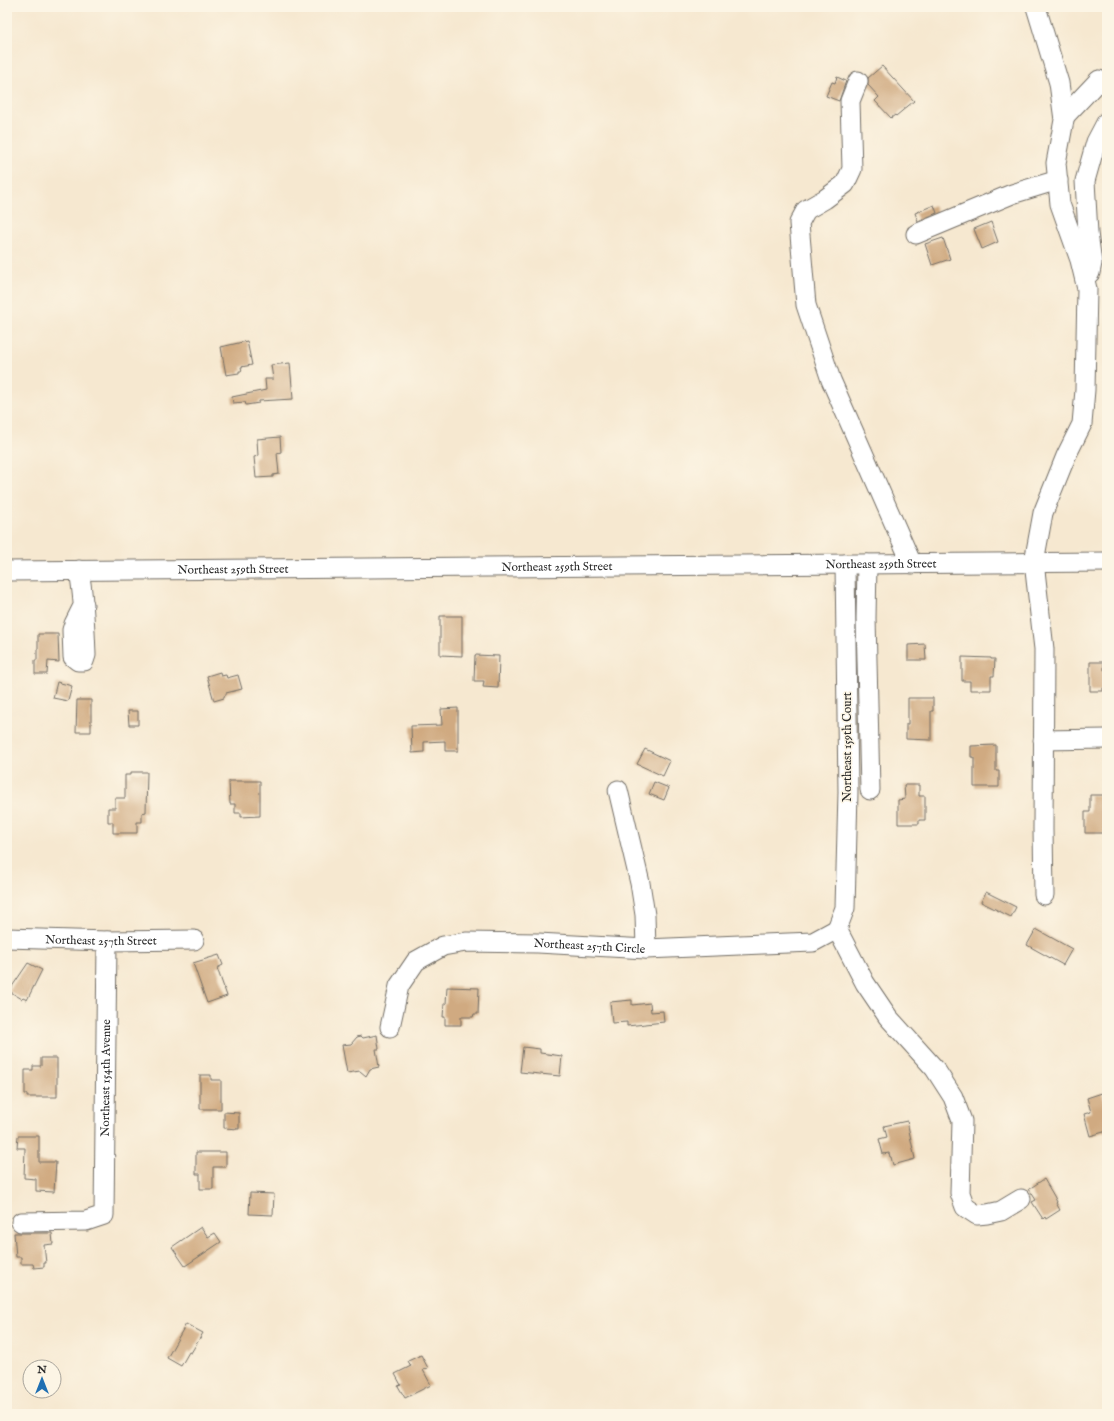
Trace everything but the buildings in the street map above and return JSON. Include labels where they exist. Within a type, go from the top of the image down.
[{"type":"street","points":[[1036,7],[1060,83],[1064,117],[1056,163],[1060,204],[1080,260],[1087,288]]},
{"type":"street","points":[[1064,117],[1099,80],[1107,86]]},
{"type":"street","points":[[858,81],[850,100],[852,169],[844,184],[825,199],[806,210],[799,223],[806,305],[831,380],[912,564]]},
{"type":"street","points":[[1044,896],[1044,649],[1034,562],[1043,513],[1066,456],[1082,424],[1085,390],[1087,288],[1092,263],[1088,233],[1085,181],[1096,142],[1107,121]]},
{"type":"street","points":[[916,234],[1012,194],[1058,180]]},
{"type":"street","name":"Northeast 259th Street","points":[[7,571],[1107,562]]},
{"type":"street","name":"Northeast 159th Court","points":[[838,929],[845,908],[848,792],[845,564]]},
{"type":"street","points":[[867,564],[866,618],[870,790]]},
{"type":"street","points":[[79,570],[84,604]]},
{"type":"street","points":[[1043,740],[1107,739]]},
{"type":"street","points":[[618,790],[644,908],[646,949]]},
{"type":"street","points":[[838,929],[865,983],[888,1017],[935,1069],[953,1097],[962,1121],[960,1193],[965,1207],[977,1215],[987,1214],[1001,1211],[1020,1199]]},
{"type":"street","name":"Northeast 257th Circle","points":[[390,1027],[399,986],[416,961],[443,946],[466,942],[538,943],[646,949],[813,942],[838,929]]},
{"type":"street","name":"Northeast 257th Street","points":[[7,938],[107,941],[194,940]]},
{"type":"street","name":"Northeast 154th Avenue","points":[[21,1222],[86,1221],[104,1215],[107,941]]}]
